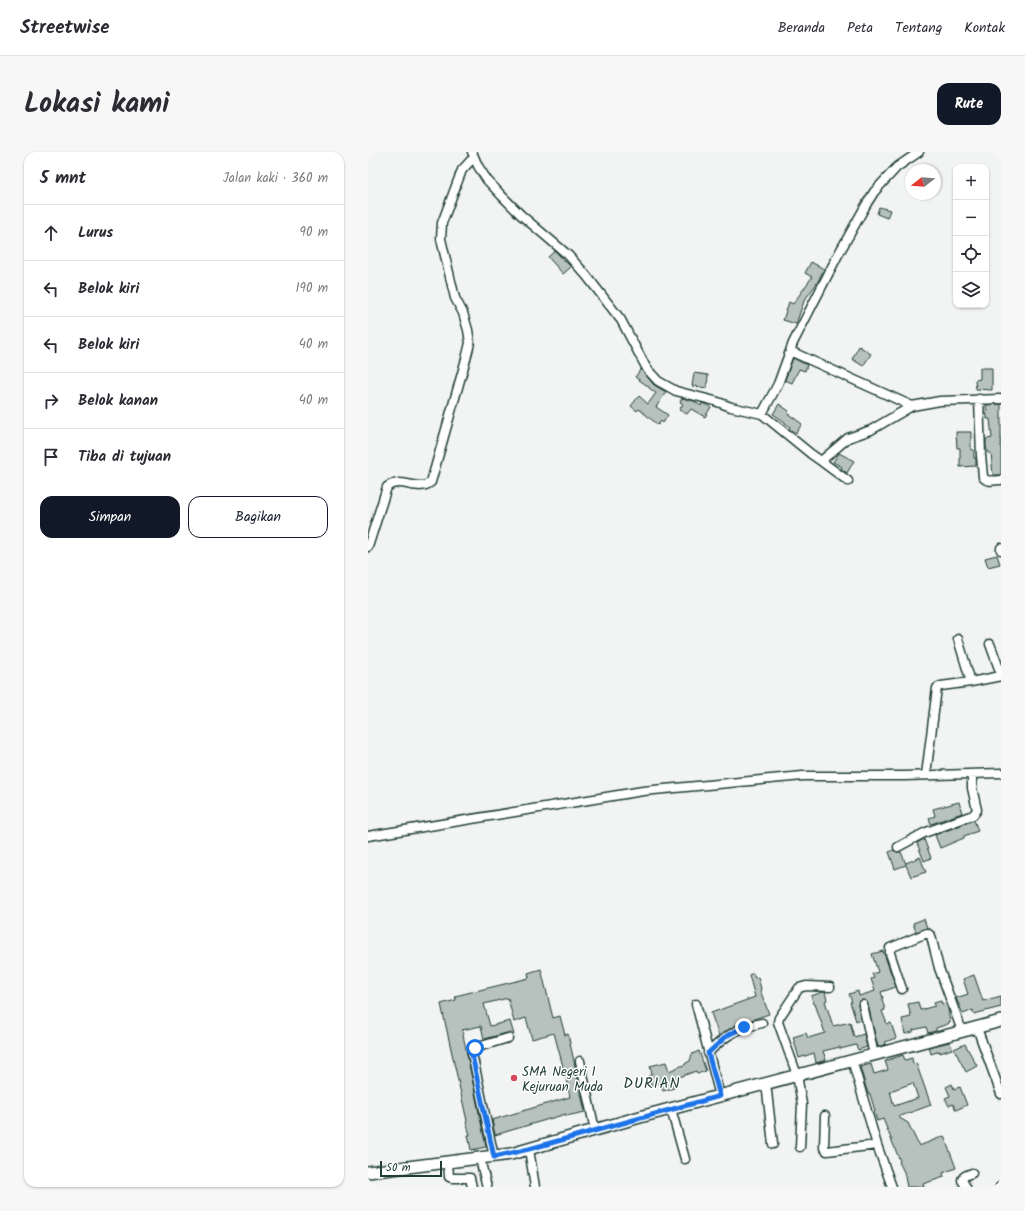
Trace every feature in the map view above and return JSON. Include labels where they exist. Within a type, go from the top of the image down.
[{"type":"main road","points":[[368,1172],[494,1157],[529,1149],[766,1083],[1001,1021]]},
{"type":"street","points":[[762,414],[778,384],[793,343],[838,255],[866,205],[874,192],[897,167],[919,152]]},
{"type":"street","points":[[368,547],[387,487],[398,483],[424,486],[431,482],[466,359],[470,343],[468,330],[463,313],[455,298],[441,239],[442,223],[458,180],[462,170],[473,154],[487,180],[521,215],[568,255],[586,275],[621,320],[648,369],[658,381],[676,391],[715,401],[731,407],[762,414],[811,454],[848,481]]},
{"type":"street","points":[[790,351],[912,406]]},
{"type":"street","points":[[979,399],[983,478],[988,481],[1001,480]]},
{"type":"street","points":[[821,460],[848,438],[871,430],[912,406],[940,401],[1001,399]]},
{"type":"street","points":[[958,639],[971,682]]},
{"type":"street","points":[[926,775],[937,689],[941,686],[971,682],[1001,675],[990,644]]},
{"type":"street","points":[[368,836],[643,791],[803,776],[904,776],[1001,773]]},
{"type":"street","points":[[898,847],[924,833],[973,815],[977,810],[972,788],[972,774]]},
{"type":"street","points":[[902,989],[890,953],[890,948],[926,933],[929,934],[939,968],[962,1031]]},
{"type":"street","points":[[800,1147],[802,1104],[797,1075],[778,1022],[779,1018],[799,988],[806,986],[830,987]]},
{"type":"street","points":[[696,1004],[720,1096]]},
{"type":"street","points":[[863,1005],[874,1054]]},
{"type":"street","points":[[708,1053],[720,1041],[736,1030],[762,1023]]},
{"type":"street","points":[[977,1028],[1001,1094]]},
{"type":"street","points":[[494,1157],[472,1053],[475,1048],[508,1038]]},
{"type":"street","points":[[852,1060],[877,1145],[892,1187]]},
{"type":"street","points":[[580,1061],[594,1130]]},
{"type":"street","points":[[766,1083],[773,1144]]},
{"type":"street","points":[[671,1109],[686,1159]]},
{"type":"street","points":[[825,1116],[824,1148],[827,1151],[877,1145]]},
{"type":"street","points":[[529,1149],[536,1187]]},
{"type":"street","points":[[480,1159],[487,1187]]},
{"type":"street","points":[[448,1162],[449,1177],[470,1178],[472,1187]]},
{"type":"street","points":[[966,1187],[962,1180],[972,1173]]},
{"type":"building","points":[[879,207],[890,210],[887,218],[877,214]]},
{"type":"building","points":[[555,251],[571,267],[563,274],[548,257]]},
{"type":"building","points":[[811,262],[824,269],[817,283],[804,301],[796,324],[783,320],[789,302],[793,304],[812,277],[805,273]]},
{"type":"building","points":[[859,346],[871,354],[863,366],[852,359]]},
{"type":"building","points":[[793,358],[807,365],[805,371],[799,369],[792,383],[785,380]]},
{"type":"building","points":[[980,368],[992,368],[992,390],[976,389],[975,380],[980,379]]},
{"type":"building","points":[[641,369],[654,385],[666,392],[656,407],[668,415],[663,423],[661,421],[658,425],[639,409],[637,411],[631,406],[639,396],[648,404],[656,393],[635,377]]},
{"type":"building","points":[[694,373],[708,375],[707,388],[692,386]]},
{"type":"building","points":[[682,398],[694,401],[701,406],[702,403],[711,407],[705,417],[691,409],[687,414],[679,410],[683,404],[680,402]]},
{"type":"building","points":[[779,404],[789,411],[787,413],[802,424],[796,433],[789,429],[790,427],[785,422],[773,414]]},
{"type":"building","points":[[1001,404],[1001,475],[993,475],[991,453],[988,453],[986,447],[986,439],[992,438],[990,419],[987,419],[986,405]]},
{"type":"building","points":[[956,432],[971,432],[971,450],[974,450],[976,466],[960,467],[960,448],[957,448]]},
{"type":"building","points":[[839,453],[854,461],[847,473],[841,469],[842,467],[833,462]]},
{"type":"building","points":[[997,555],[1000,564],[988,567],[985,558]]},
{"type":"building","points":[[959,802],[962,813],[931,824],[929,818],[935,816],[933,809]]},
{"type":"building","points":[[974,820],[978,831],[940,848],[935,835]]},
{"type":"building","points":[[924,839],[931,858],[924,861],[917,843]]},
{"type":"building","points":[[893,850],[901,852],[906,864],[920,857],[926,872],[911,877],[906,865],[895,869],[889,852]]},
{"type":"building","points":[[924,919],[927,928],[916,932],[913,923]]},
{"type":"building","points":[[883,951],[896,987],[881,992],[885,1010],[882,1011],[887,1024],[891,1023],[896,1038],[885,1042],[886,1044],[878,1047],[867,1002],[862,1000],[858,1003],[860,1019],[856,1021],[849,994],[858,991],[859,996],[875,991],[871,979],[874,978],[872,974],[878,972],[872,954]]},
{"type":"building","points":[[541,969],[553,1018],[560,1016],[565,1035],[568,1034],[585,1112],[566,1116],[566,1114],[495,1135],[492,1120],[570,1097],[554,1033],[532,1039],[526,1018],[514,1022],[508,998],[484,1004],[490,1026],[510,1021],[514,1035],[507,1033],[484,1039],[481,1026],[462,1030],[486,1147],[471,1150],[468,1135],[470,1135],[441,1004],[456,1000],[455,996],[529,978],[528,973]]},
{"type":"building","points":[[753,973],[755,978],[758,977],[760,990],[769,1014],[736,1025],[719,1036],[711,1013],[755,997],[749,975]]},
{"type":"building","points":[[974,975],[983,1001],[1001,996],[1001,1007],[974,1014],[973,1010],[963,1014],[956,998],[968,994],[963,979]]},
{"type":"building","points":[[825,992],[827,1000],[825,1001],[833,1026],[850,1022],[854,1037],[864,1034],[867,1047],[858,1050],[856,1045],[823,1051],[826,1060],[816,1063],[814,1053],[799,1058],[793,1037],[806,1033],[808,1038],[825,1033],[811,996]]},
{"type":"building","points":[[941,1001],[942,1004],[946,1003],[948,1009],[950,1022],[948,1024],[936,1028],[936,1031],[928,1033],[926,1027],[913,1030],[913,1032],[905,1034],[902,1019],[911,1017],[908,1004],[918,1002],[920,1010],[935,1006],[934,1003]]},
{"type":"building","points":[[950,1042],[952,1049],[931,1054],[929,1047]]},
{"type":"building","points":[[965,1044],[977,1066],[966,1072],[954,1049]]},
{"type":"building","points":[[699,1051],[706,1071],[697,1074],[696,1071],[671,1080],[674,1088],[663,1091],[660,1083],[651,1086],[648,1076],[652,1074],[650,1066],[666,1062],[669,1071],[686,1064],[690,1061],[692,1054]]},
{"type":"building","points":[[903,1055],[905,1060],[912,1058],[913,1064],[916,1063],[931,1105],[898,1117],[908,1123],[919,1146],[944,1136],[956,1168],[943,1173],[944,1177],[923,1184],[924,1187],[907,1187],[904,1172],[883,1119],[877,1121],[870,1094],[868,1094],[860,1067],[871,1064],[874,1074],[888,1070],[885,1061]],"holes":[[[913,1083],[918,1098],[894,1106],[890,1091]]]},
{"type":"building","points":[[952,1084],[954,1089],[960,1087],[967,1105],[956,1110],[953,1104],[949,1106],[945,1098],[950,1096],[946,1087]]},
{"type":"place","name":"SMA Negeri 1 Kejuruan Muda","points":[[514,1078]]},
{"type":"district","name":"DURIAN","points":[[652,1083]]},
{"type":"route","points":[[475,1048],[472,1051],[472,1055],[494,1157],[511,1154],[720,1096],[708,1053],[728,1035],[744,1027]]}]
